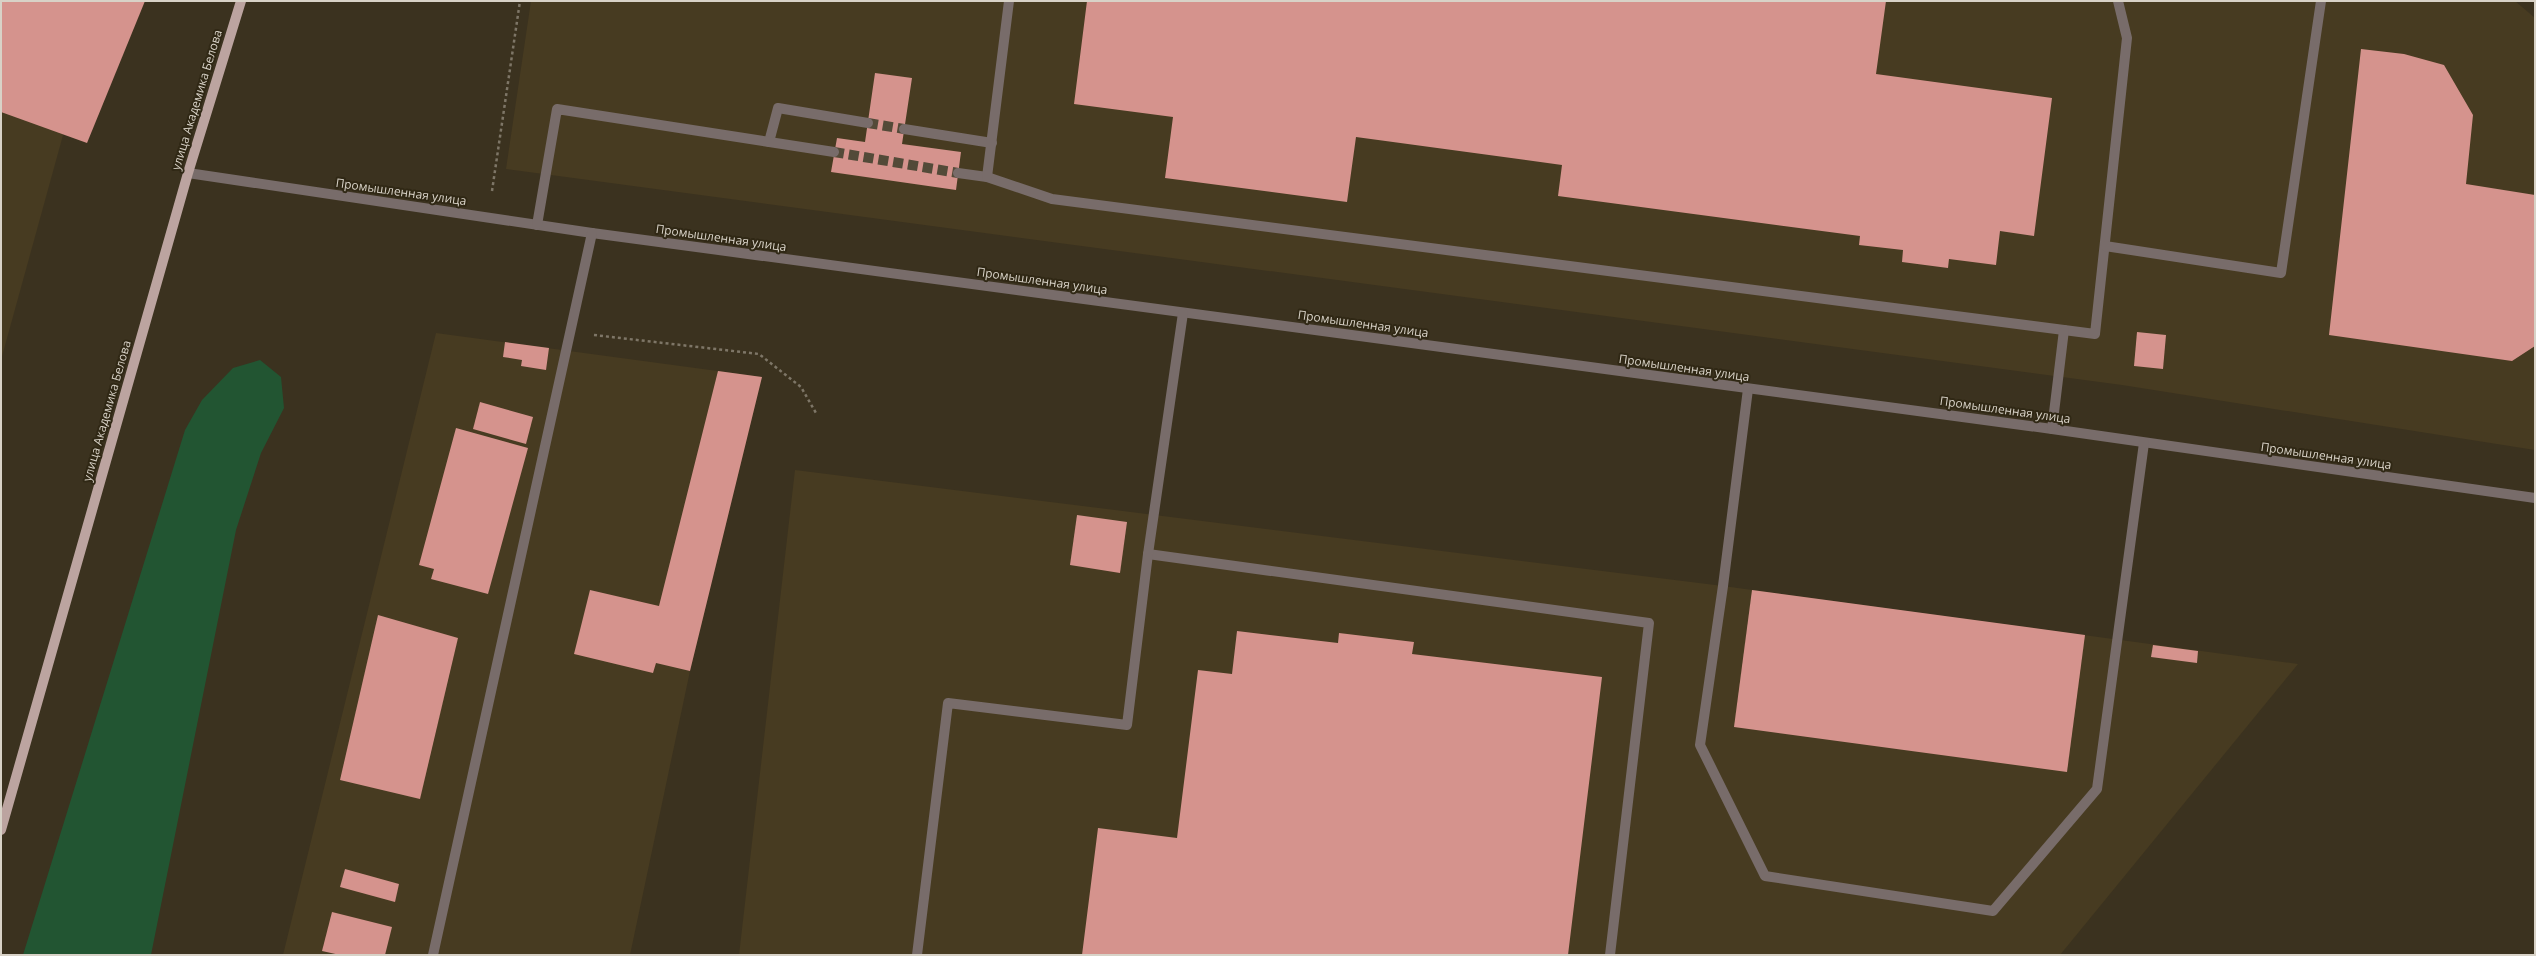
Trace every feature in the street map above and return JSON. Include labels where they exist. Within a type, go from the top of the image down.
[{"type":"main road","name":"улица Академика Белова","points":[[1,830],[188,173],[241,1]]},
{"type":"street","points":[[987,177],[1009,1]]},
{"type":"street","points":[[958,173],[987,177],[1052,199],[2095,334],[2127,38],[2118,1]]},
{"type":"street","points":[[2105,246],[2281,273],[2321,1]]},
{"type":"street","points":[[769,142],[778,108],[868,123]]},
{"type":"street","points":[[537,225],[557,109],[834,152]]},
{"type":"street","points":[[904,129],[992,143]]},
{"type":"street","name":"Промышленная улица","points":[[188,173],[592,233],[2052,429],[2535,498]]},
{"type":"street","points":[[433,955],[592,233]]},
{"type":"street","points":[[917,955],[948,702],[1128,725],[1148,554],[1183,313]]},
{"type":"street","points":[[2052,429],[2064,330]]},
{"type":"street","points":[[1748,389],[1723,586],[1700,744],[1765,876],[1992,911],[2097,789],[2144,443]]},
{"type":"street","points":[[1148,554],[1649,623],[1610,955]]},
{"type":"path","points":[[492,191],[520,1]]},
{"type":"path","points":[[570,333],[759,354],[801,386],[816,413]]},
{"type":"shaded area","points":[[1,1],[100,1],[1,360]]},
{"type":"shaded area","points":[[531,1],[2515,1],[2535,18],[2535,450],[2122,385],[506,169]]},
{"type":"shaded area","points":[[436,333],[762,377],[690,671],[630,955],[283,955]]},
{"type":"shaded area","points":[[795,470],[1723,586],[2298,664],[2060,955],[739,955]]},
{"type":"green space","points":[[260,360],[281,377],[284,408],[261,453],[236,530],[151,955],[23,955],[185,430],[202,400],[233,368]]},
{"type":"building","points":[[1,1],[145,1],[87,143],[1,112]]},
{"type":"building","points":[[1087,1],[1886,1],[1876,74],[2052,98],[2034,236],[2000,231],[1996,265],[1949,259],[1948,268],[1902,262],[1903,250],[1859,245],[1860,236],[1558,196],[1562,165],[1356,137],[1347,202],[1165,178],[1173,117],[1074,104]]},
{"type":"building","points":[[2361,49],[2404,54],[2444,65],[2473,115],[2466,184],[2535,195],[2535,346],[2512,361],[2329,335]]},
{"type":"building","points":[[875,73],[912,78],[902,144],[961,152],[956,190],[831,172],[837,138],[865,142]]},
{"type":"building","points":[[2137,332],[2166,335],[2163,369],[2134,366]]},
{"type":"building","points":[[505,342],[549,348],[546,370],[521,366],[522,360],[503,357]]},
{"type":"building","points":[[718,371],[762,377],[690,671],[656,663],[653,673],[574,654],[590,590],[659,606]]},
{"type":"building","points":[[480,402],[533,417],[526,444],[473,429]]},
{"type":"building","points":[[456,428],[528,448],[488,594],[431,579],[434,569],[419,565]]},
{"type":"building","points":[[1077,515],[1127,522],[1120,573],[1070,565]]},
{"type":"building","points":[[1752,590],[2085,635],[2067,772],[1734,727]]},
{"type":"building","points":[[378,615],[458,638],[420,799],[340,780]]},
{"type":"building","points":[[1237,631],[1338,643],[1339,633],[1414,642],[1412,654],[1602,677],[1568,955],[1082,955],[1098,828],[1177,838],[1198,670],[1232,674]]},
{"type":"building","points":[[2153,645],[2198,651],[2197,663],[2151,657]]},
{"type":"building","points":[[345,869],[399,884],[395,902],[340,887]]},
{"type":"building","points":[[332,912],[392,927],[385,955],[340,955],[322,951]]},
{"type":"tunnel","points":[[868,123],[904,129]]},
{"type":"tunnel","points":[[834,152],[958,173]]}]
